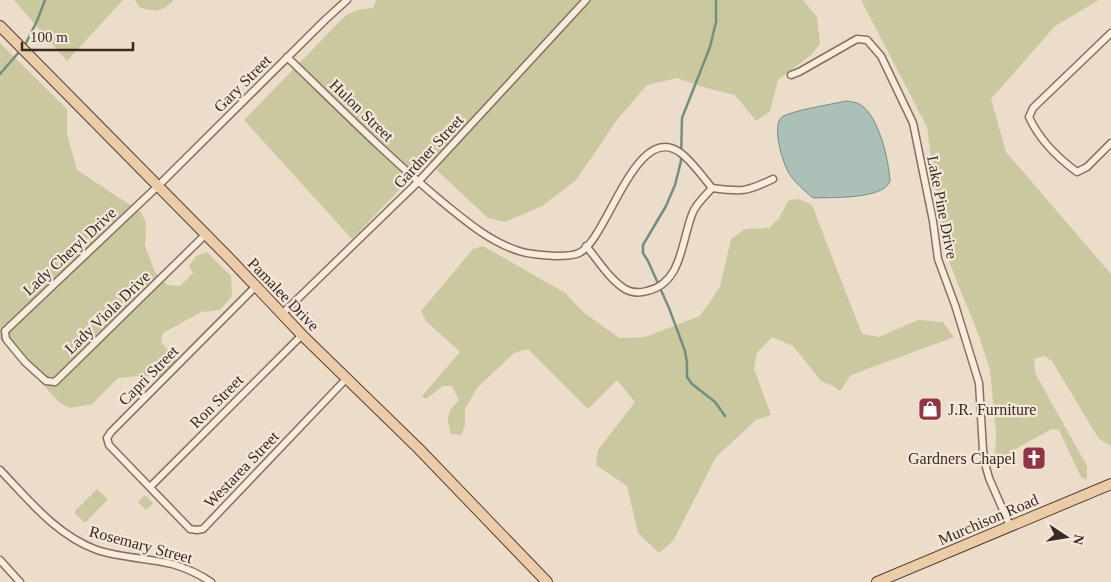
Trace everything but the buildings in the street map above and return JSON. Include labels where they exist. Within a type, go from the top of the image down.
[{"type":"main road","name":"Pamalee Drive","points":[[0,26],[302,335],[425,455],[547,582]]},
{"type":"main road","name":"Murchison Road","points":[[877,582],[1111,484]]},
{"type":"street","name":"Gary Street","points":[[158,186],[347,0]]},
{"type":"street","name":"Gardner Street","points":[[282,314],[418,182],[586,0]]},
{"type":"street","points":[[1111,33],[1033,108],[1029,117],[1036,133],[1068,166],[1077,172],[1087,167],[1111,143]]},
{"type":"street","name":"Lake Pine Drive","points":[[791,75],[808,68],[857,38],[867,40],[881,56],[913,124],[933,221],[938,259],[955,305],[979,383],[983,450],[986,467],[1010,526]]},
{"type":"street","name":"Hulon Street","points":[[287,58],[418,182],[478,231],[519,251],[541,255],[563,256],[580,253],[586,246]]},
{"type":"street","points":[[712,188],[695,209],[688,224],[677,268],[670,279],[653,290],[639,293],[626,290],[614,280],[586,246],[594,238],[639,162],[643,157],[655,150],[668,147],[682,153],[712,188],[736,192],[751,190],[773,179]]},
{"type":"street","name":"Lady Cheryl Drive","points":[[24,362],[6,340],[5,331],[158,186]]},
{"type":"street","name":"Lady Viola Drive","points":[[24,362],[46,382],[56,382],[205,235]]},
{"type":"street","name":"Capri Street","points":[[150,487],[109,444],[107,438],[110,432],[255,287]]},
{"type":"street","name":"Ron Street","points":[[150,487],[302,335]]},
{"type":"street","name":"Westarea Street","points":[[150,487],[190,529],[203,529],[347,378]]},
{"type":"street","name":"Rosemary Street","points":[[0,470],[47,518],[71,537],[84,544],[113,554],[173,564],[211,582]]},
{"type":"street","points":[[0,560],[20,582]]},
{"type":"shaded area","points":[[14,0],[123,0],[67,61]]},
{"type":"shaded area","points":[[135,0],[174,0],[162,9],[154,10],[139,7]]},
{"type":"shaded area","points":[[376,0],[803,0],[817,17],[820,44],[811,55],[778,80],[770,111],[756,121],[735,95],[677,78],[647,85],[617,120],[576,180],[542,206],[505,222],[488,218],[427,161],[352,239],[244,120],[346,15],[358,10],[373,8]]},
{"type":"shaded area","points":[[861,0],[1099,0],[1055,26],[991,99],[1006,152],[1111,274],[1111,446],[1099,439],[1052,361],[1044,356],[1034,359],[1035,373],[1087,466],[1087,480],[1081,477],[1059,430],[1052,429],[1013,450],[1009,457],[1001,463],[995,458],[996,433],[990,370],[979,336],[946,254],[941,235],[927,127]]},
{"type":"shaded area","points":[[0,43],[67,109],[67,134],[77,170],[141,212],[146,223],[145,246],[155,272],[167,285],[180,286],[193,273],[189,266],[196,256],[207,252],[231,276],[232,296],[220,310],[201,312],[163,333],[161,342],[178,362],[162,377],[139,376],[118,378],[92,404],[70,408],[60,403],[0,339]]},
{"type":"shaded area","points":[[846,101],[861,105],[873,119],[882,140],[888,162],[890,181],[878,192],[856,196],[813,198],[800,187],[789,173],[779,145],[779,121],[782,117],[794,112]]},
{"type":"shaded area","points":[[799,199],[812,205],[862,334],[879,337],[918,320],[943,322],[954,337],[851,375],[840,391],[821,381],[793,346],[772,337],[757,353],[754,369],[771,415],[756,420],[716,457],[673,541],[659,553],[638,533],[627,486],[596,465],[598,450],[635,402],[617,380],[588,409],[528,349],[514,353],[477,388],[465,409],[465,425],[461,435],[451,434],[448,423],[449,412],[459,400],[452,386],[443,386],[426,399],[422,396],[460,352],[426,321],[421,311],[473,249],[483,246],[565,293],[582,311],[619,338],[645,337],[700,316],[720,287],[731,239],[745,229],[769,228],[779,218],[789,200]]},
{"type":"shaded area","points":[[97,489],[108,499],[85,523],[74,512]]},
{"type":"shaded area","points":[[145,495],[153,503],[146,510],[138,502]]},
{"type":"waterway","points":[[24,47],[45,0]]},
{"type":"waterway","points":[[716,0],[716,22],[710,47],[682,118],[681,161],[675,185],[666,206],[643,245],[643,253],[669,308],[685,351],[687,377],[692,384],[715,402],[725,416]]},
{"type":"waterway","points":[[0,74],[20,51]]},
{"type":"place","name":"J.R. Furniture","points":[[930,409]]},
{"type":"place","name":"Gardners Chapel","points":[[1034,458]]}]
